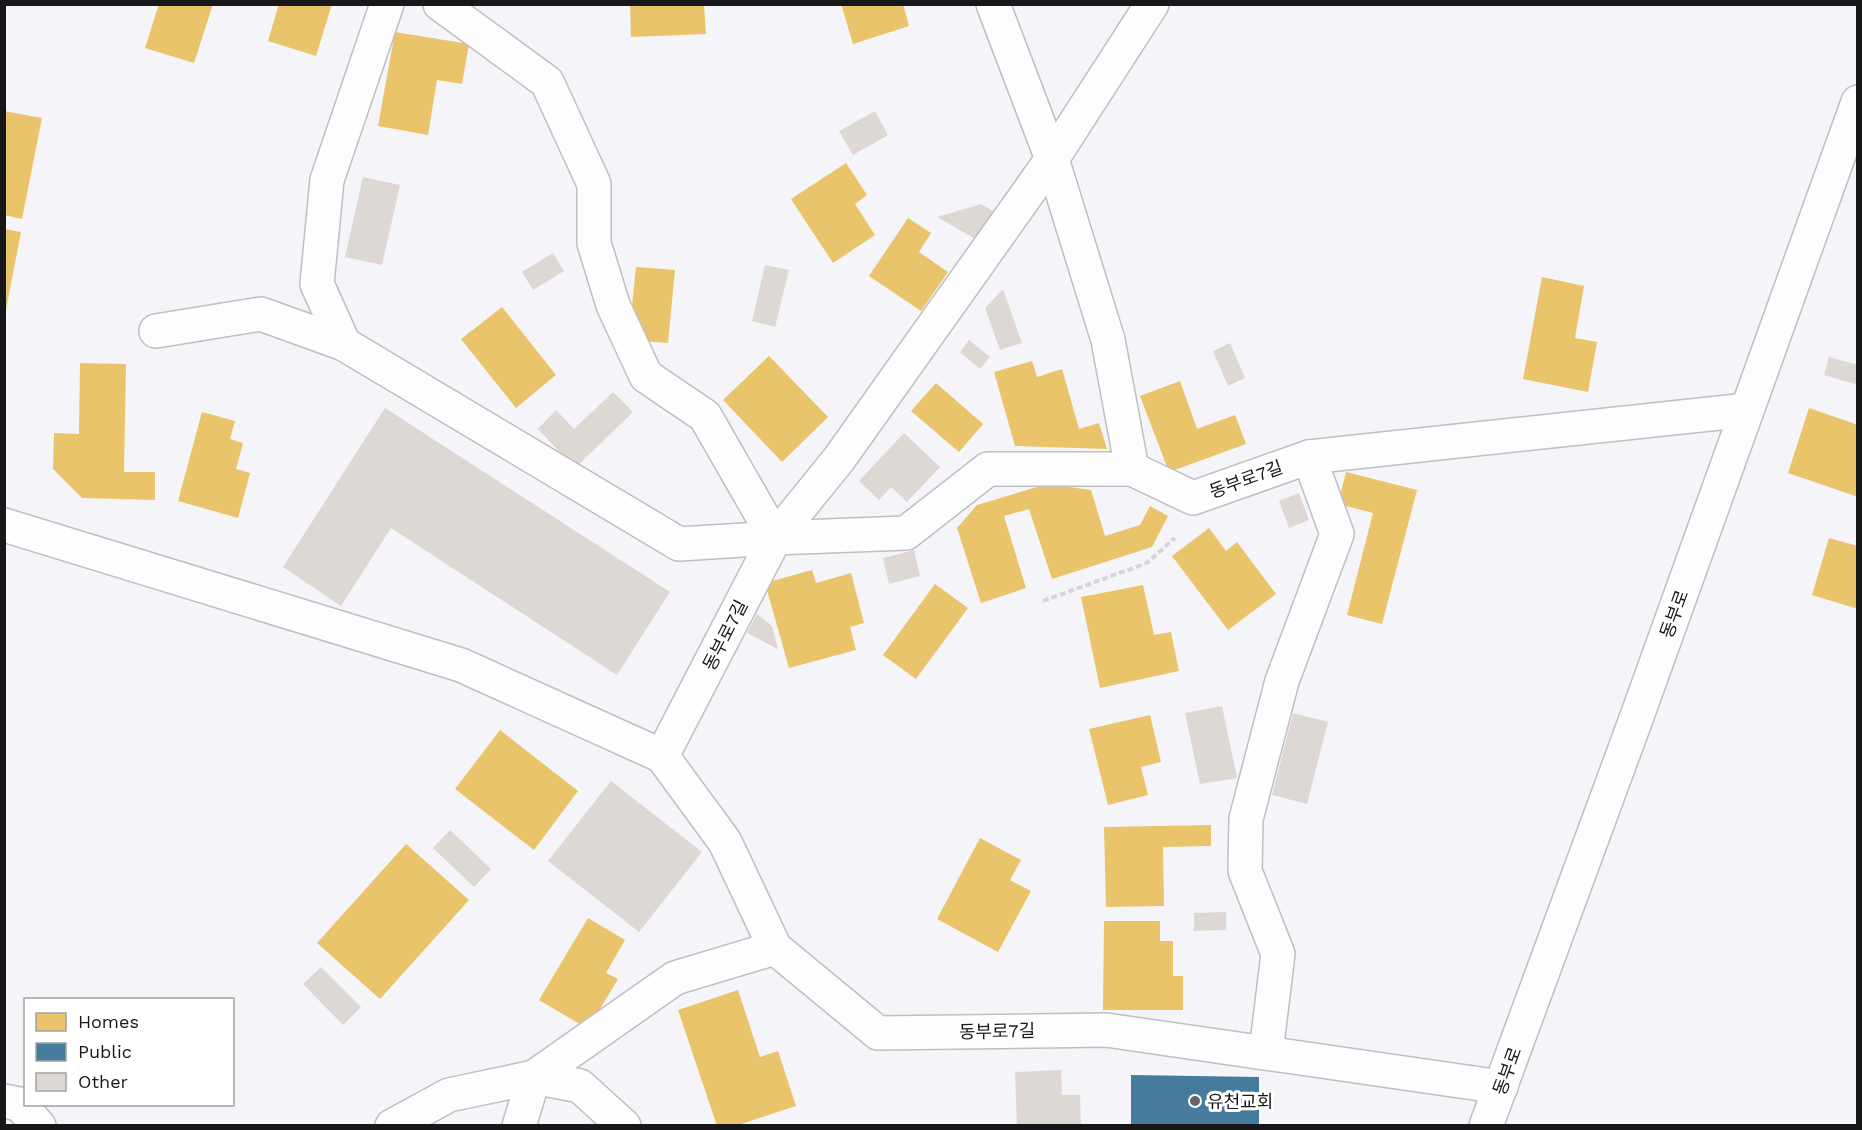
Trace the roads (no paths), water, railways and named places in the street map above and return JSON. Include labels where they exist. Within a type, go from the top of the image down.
[{"type":"street","points":[[344,344],[317,284],[327,180],[387,4]]},
{"type":"street","points":[[440,4],[547,82],[594,184],[594,243],[613,305],[646,376],[705,416],[775,538]]},
{"type":"street","points":[[993,4],[1052,159],[1108,340],[1132,469]]},
{"type":"street","points":[[156,331],[261,314],[344,344],[679,544],[775,538],[839,459],[1052,159],[1152,4]]},
{"type":"street","name":"동부로","points":[[1486,1125],[1636,719],[1857,102]]},
{"type":"street","name":"동부로7길","points":[[1500,1087],[1106,1030],[878,1033],[775,948],[725,842],[662,756],[775,538],[906,533],[988,469],[1132,469],[1193,498],[1309,457],[1747,410]]},
{"type":"street","points":[[1266,1052],[1278,954],[1245,871],[1246,819],[1281,681],[1337,534],[1309,457]]},
{"type":"street","points":[[4,525],[461,665],[662,756]]},
{"type":"street","points":[[519,1125],[534,1077],[675,978],[775,948]]},
{"type":"street","points":[[392,1125],[449,1095],[534,1077],[580,1086],[624,1125]]},
{"type":"street","points":[[4,1101],[19,1104],[39,1125]]},
{"type":"place","name":"유천교회","points":[[1195,1101]]}]
